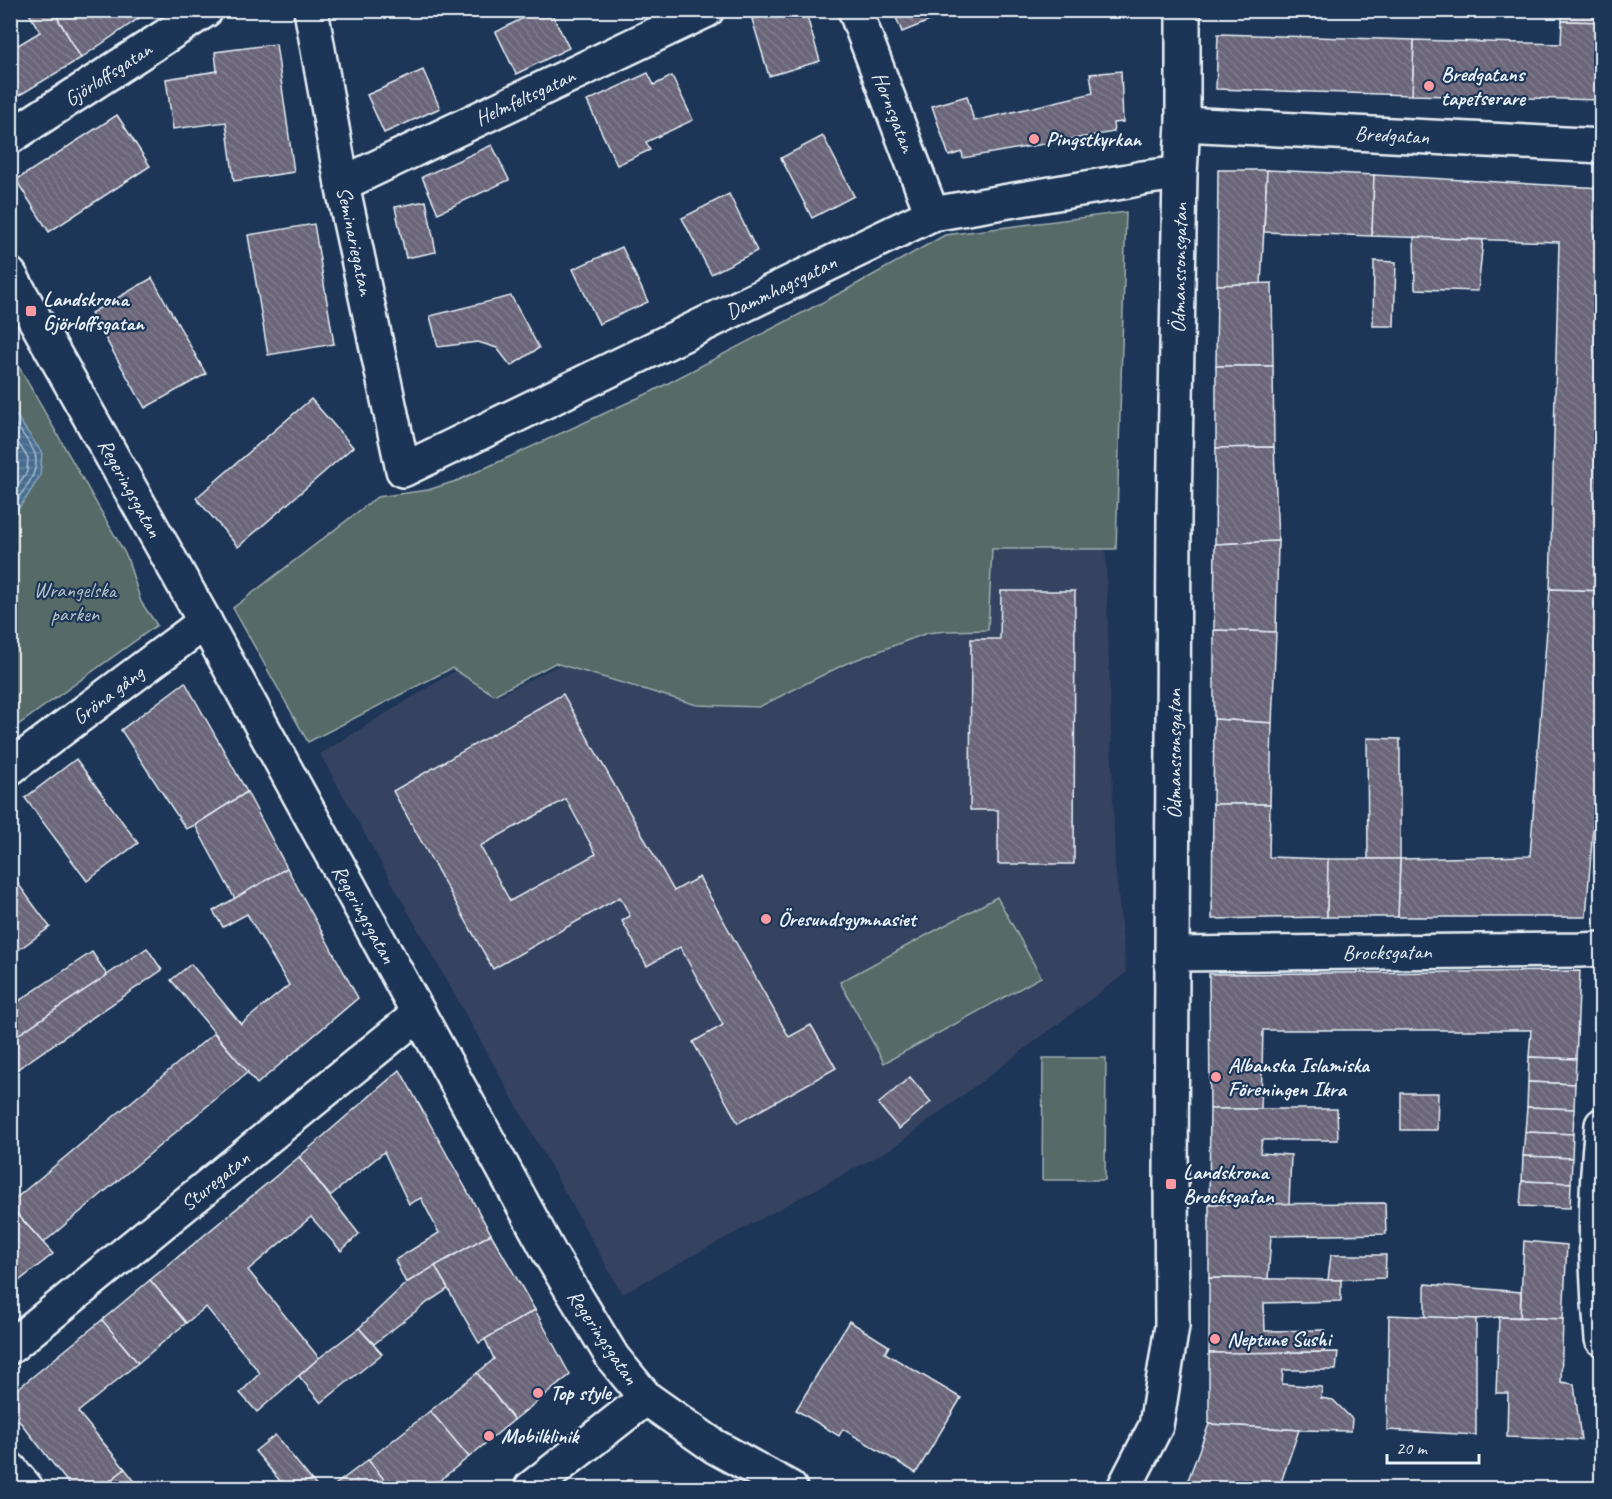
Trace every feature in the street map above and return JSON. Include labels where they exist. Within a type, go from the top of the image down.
[{"type":"street","name":"Gjörloffsgatan","points":[[10,137],[206,10]]},
{"type":"street","name":"Seminariegatan","points":[[311,10],[342,184],[403,470]]},
{"type":"street","name":"Helmfeltsgatan","points":[[342,184],[707,10]]},
{"type":"street","name":"Hornsgatan","points":[[855,10],[932,214]]},
{"type":"street","name":"Ödmanssonsgatan","points":[[1124,1488],[1156,1426],[1172,1326],[1174,516],[1180,173],[1183,124],[1183,10]]},
{"type":"street","name":"Bredgatan","points":[[1183,124],[1602,146]]},
{"type":"street","name":"Dammhagsgatan","points":[[403,470],[932,214],[1142,177],[1180,173]]},
{"type":"street","name":"Regeringsgatan","points":[[10,275],[205,622],[550,1254],[613,1358],[646,1398],[714,1446],[790,1488]]},
{"type":"street","name":"Gröna gång","points":[[10,768],[205,622]]},
{"type":"street","name":"Brocksgatan","points":[[1172,954],[1602,949]]},
{"type":"street","name":"Sturegatan","points":[[10,1347],[418,1014]]},
{"type":"street","points":[[1602,1125],[1597,1170],[1598,1295],[1602,1339]]},
{"type":"street","points":[[531,1488],[646,1398]]},
{"type":"street","points":[[10,1469],[26,1488]]},
{"type":"shaded area","name":"Öresundsgymnasiet","points":[[1105,528],[1115,864],[1126,973],[894,1147],[622,1294],[320,754],[458,669],[499,695],[559,665],[698,705],[759,708],[844,666],[924,635],[938,538]]},
{"type":"green space","points":[[1126,212],[1116,549],[992,549],[988,630],[927,633],[845,664],[759,707],[697,705],[555,663],[494,695],[452,668],[308,742],[233,608],[377,497],[428,490],[459,480],[653,391],[846,290],[945,235]]},
{"type":"green space","name":"Wrangelska parken","points":[[10,351],[127,557],[141,602],[157,625],[11,730]]},
{"type":"green space","points":[[997,897],[1041,977],[884,1063],[840,982]]},
{"type":"green space","points":[[1043,1058],[1106,1058],[1105,1180],[1042,1180]]},
{"type":"water","points":[[11,408],[42,453],[40,476],[11,517]]},
{"type":"building","points":[[27,10],[53,10],[81,58],[10,101],[10,50],[40,32]]},
{"type":"building","points":[[53,10],[133,10],[139,18],[81,58]]},
{"type":"building","points":[[539,10],[550,10],[569,48],[516,74],[496,32]]},
{"type":"building","points":[[781,10],[805,10],[820,61],[769,76],[752,19]]},
{"type":"building","points":[[893,10],[957,10],[902,32]]},
{"type":"building","points":[[1562,10],[1602,10],[1602,22],[1562,21]]},
{"type":"building","points":[[1562,21],[1602,22],[1602,100],[1412,95],[1414,40],[1561,44]]},
{"type":"building","points":[[1218,34],[1414,40],[1412,95],[1216,89]]},
{"type":"building","points":[[276,44],[294,172],[234,181],[226,122],[173,129],[166,79],[217,71],[215,52]]},
{"type":"building","points":[[423,70],[440,108],[384,133],[367,95]]},
{"type":"building","points":[[1121,71],[1123,122],[1113,123],[1114,132],[963,158],[962,152],[949,156],[932,106],[967,96],[974,121],[1093,93],[1090,74]]},
{"type":"building","points":[[648,73],[654,85],[672,76],[693,120],[646,142],[650,150],[617,165],[587,101]]},
{"type":"building","points":[[117,115],[150,166],[49,232],[16,180]]},
{"type":"building","points":[[823,136],[854,196],[812,218],[781,158]]},
{"type":"building","points":[[492,145],[509,180],[438,213],[422,177]]},
{"type":"building","points":[[1218,170],[1267,170],[1261,284],[1217,285]]},
{"type":"building","points":[[1267,170],[1374,175],[1372,236],[1264,232]]},
{"type":"building","points":[[1374,175],[1602,188],[1602,591],[1550,589],[1559,242],[1372,236]]},
{"type":"building","points":[[729,194],[757,251],[711,274],[682,218]]},
{"type":"building","points":[[426,201],[436,252],[406,258],[395,207]]},
{"type":"building","points":[[314,224],[334,344],[268,355],[248,235]]},
{"type":"building","points":[[1414,237],[1483,240],[1478,291],[1415,289]]},
{"type":"building","points":[[622,247],[648,302],[599,324],[573,269]]},
{"type":"building","points":[[1374,261],[1396,262],[1394,326],[1373,326]]},
{"type":"building","points":[[152,278],[206,374],[145,408],[91,313]]},
{"type":"building","points":[[1272,283],[1273,366],[1216,366],[1217,285]]},
{"type":"building","points":[[511,296],[539,348],[511,366],[497,348],[478,342],[438,347],[430,316]]},
{"type":"building","points":[[1216,366],[1273,366],[1274,447],[1216,448]]},
{"type":"building","points":[[311,399],[353,447],[238,547],[196,498]]},
{"type":"building","points":[[1274,447],[1278,541],[1215,544],[1216,448]]},
{"type":"building","points":[[1278,541],[1276,632],[1214,630],[1215,544]]},
{"type":"building","points":[[1550,589],[1602,591],[1602,712],[1586,917],[1398,917],[1400,859],[1530,856]]},
{"type":"building","points":[[1001,591],[1075,591],[1074,864],[998,864],[998,810],[970,810],[971,639],[1000,639]]},
{"type":"building","points":[[1214,630],[1276,632],[1272,723],[1214,719]]},
{"type":"building","points":[[185,682],[247,792],[186,829],[121,730]]},
{"type":"building","points":[[563,694],[674,891],[699,877],[789,1037],[811,1025],[836,1068],[738,1123],[693,1042],[723,1025],[680,947],[647,966],[622,921],[630,916],[620,897],[493,969],[393,791]],"holes":[[[566,799],[596,854],[510,901],[480,846]]]},
{"type":"building","points":[[1214,719],[1272,723],[1270,804],[1213,804]]},
{"type":"building","points":[[1367,738],[1400,739],[1400,859],[1368,859]]},
{"type":"building","points":[[76,759],[138,843],[87,881],[25,798]]},
{"type":"building","points":[[247,792],[287,868],[235,899],[195,825]]},
{"type":"building","points":[[1213,804],[1270,804],[1269,857],[1328,859],[1327,917],[1212,919]]},
{"type":"building","points":[[1328,859],[1400,859],[1398,917],[1327,917]]},
{"type":"building","points":[[287,868],[358,998],[257,1084],[171,980],[191,964],[241,1024],[289,985],[247,914],[223,927],[213,911]]},
{"type":"building","points":[[10,873],[50,927],[10,956]]},
{"type":"building","points":[[147,948],[162,970],[10,1074],[10,1040]]},
{"type":"building","points":[[92,952],[107,975],[10,1040],[10,1007]]},
{"type":"building","points":[[1580,971],[1576,1059],[1529,1057],[1531,1030],[1263,1030],[1261,1109],[1210,1109],[1209,974]]},
{"type":"building","points":[[214,1033],[248,1072],[43,1243],[10,1206],[10,1203]]},
{"type":"building","points":[[1529,1057],[1576,1059],[1575,1084],[1528,1082]]},
{"type":"building","points":[[400,1070],[491,1234],[406,1283],[395,1260],[439,1233],[421,1198],[409,1204],[384,1152],[330,1196],[299,1157]]},
{"type":"building","points":[[910,1077],[931,1102],[899,1129],[878,1104]]},
{"type":"building","points":[[1528,1082],[1575,1084],[1574,1109],[1527,1107]]},
{"type":"building","points":[[1401,1093],[1438,1093],[1437,1130],[1401,1130]]},
{"type":"building","points":[[1527,1107],[1574,1109],[1573,1134],[1525,1132]]},
{"type":"building","points":[[1210,1109],[1337,1109],[1338,1140],[1262,1140],[1260,1153],[1291,1155],[1289,1204],[1209,1204]]},
{"type":"building","points":[[1525,1132],[1573,1134],[1572,1158],[1523,1156]]},
{"type":"building","points":[[1523,1156],[1572,1158],[1571,1183],[1522,1181]]},
{"type":"building","points":[[299,1157],[359,1234],[341,1251],[311,1217],[248,1270],[319,1358],[257,1412],[240,1393],[260,1373],[206,1307],[186,1323],[150,1280]]},
{"type":"building","points":[[1522,1181],[1571,1183],[1570,1208],[1520,1206]]},
{"type":"building","points":[[1385,1203],[1386,1234],[1271,1236],[1268,1279],[1209,1278],[1209,1204]]},
{"type":"building","points":[[10,1206],[53,1254],[10,1288]]},
{"type":"building","points":[[491,1234],[535,1310],[479,1343],[435,1266]]},
{"type":"building","points":[[1524,1241],[1567,1245],[1563,1319],[1520,1317]]},
{"type":"building","points":[[1331,1255],[1386,1255],[1385,1278],[1328,1280]]},
{"type":"building","points":[[435,1266],[448,1289],[374,1344],[359,1328],[406,1283]]},
{"type":"building","points":[[1209,1278],[1341,1280],[1341,1301],[1264,1303],[1265,1331],[1325,1330],[1324,1352],[1209,1353]]},
{"type":"building","points":[[150,1280],[186,1323],[138,1363],[102,1320]]},
{"type":"building","points":[[1425,1284],[1521,1292],[1520,1317],[1476,1319],[1425,1317]]},
{"type":"building","points":[[535,1310],[570,1375],[514,1420],[477,1373],[494,1359],[485,1339]]},
{"type":"building","points":[[1389,1315],[1476,1319],[1476,1435],[1387,1430]]},
{"type":"building","points":[[1499,1317],[1563,1319],[1561,1382],[1574,1384],[1581,1440],[1507,1437],[1508,1393],[1496,1393]]},
{"type":"building","points":[[102,1320],[138,1363],[78,1412],[125,1469],[101,1488],[72,1488],[10,1409],[10,1395]]},
{"type":"building","points":[[849,1321],[889,1346],[885,1353],[961,1398],[916,1473],[843,1429],[839,1436],[796,1410]]},
{"type":"building","points":[[359,1328],[382,1354],[321,1403],[299,1376]]},
{"type":"building","points":[[1338,1352],[1336,1370],[1283,1370],[1282,1384],[1322,1387],[1321,1398],[1333,1400],[1352,1419],[1351,1431],[1209,1424],[1209,1353]]},
{"type":"building","points":[[477,1373],[514,1420],[469,1457],[430,1411]]},
{"type":"building","points":[[430,1411],[469,1457],[430,1488],[391,1488],[368,1460]]},
{"type":"building","points":[[1209,1424],[1299,1430],[1279,1488],[1185,1488]]},
{"type":"building","points":[[275,1435],[318,1488],[286,1488],[255,1451]]},
{"type":"building","points":[[368,1460],[391,1488],[331,1488]]},
{"type":"building","points":[[125,1469],[140,1488],[101,1488]]},
{"type":"building","points":[[627,1480],[667,1480],[670,1488],[617,1488]]},
{"type":"place","name":"Bredgatans tapetserare","points":[[1429,86]]},
{"type":"place","name":"Pingstkyrkan","points":[[1034,139]]},
{"type":"place","name":"Landskrona Gjörloffsgatan","points":[[31,311]]},
{"type":"place","name":"Öresundsgymnasiet","points":[[766,919]]},
{"type":"place","name":"Albanska Islamiska Föreningen Ikra","points":[[1216,1077]]},
{"type":"place","name":"Landskrona Brocksgatan","points":[[1171,1184]]},
{"type":"place","name":"Neptune Sushi","points":[[1215,1339]]},
{"type":"place","name":"Top style","points":[[538,1393]]},
{"type":"place","name":"Mobilklinik","points":[[489,1436]]}]
